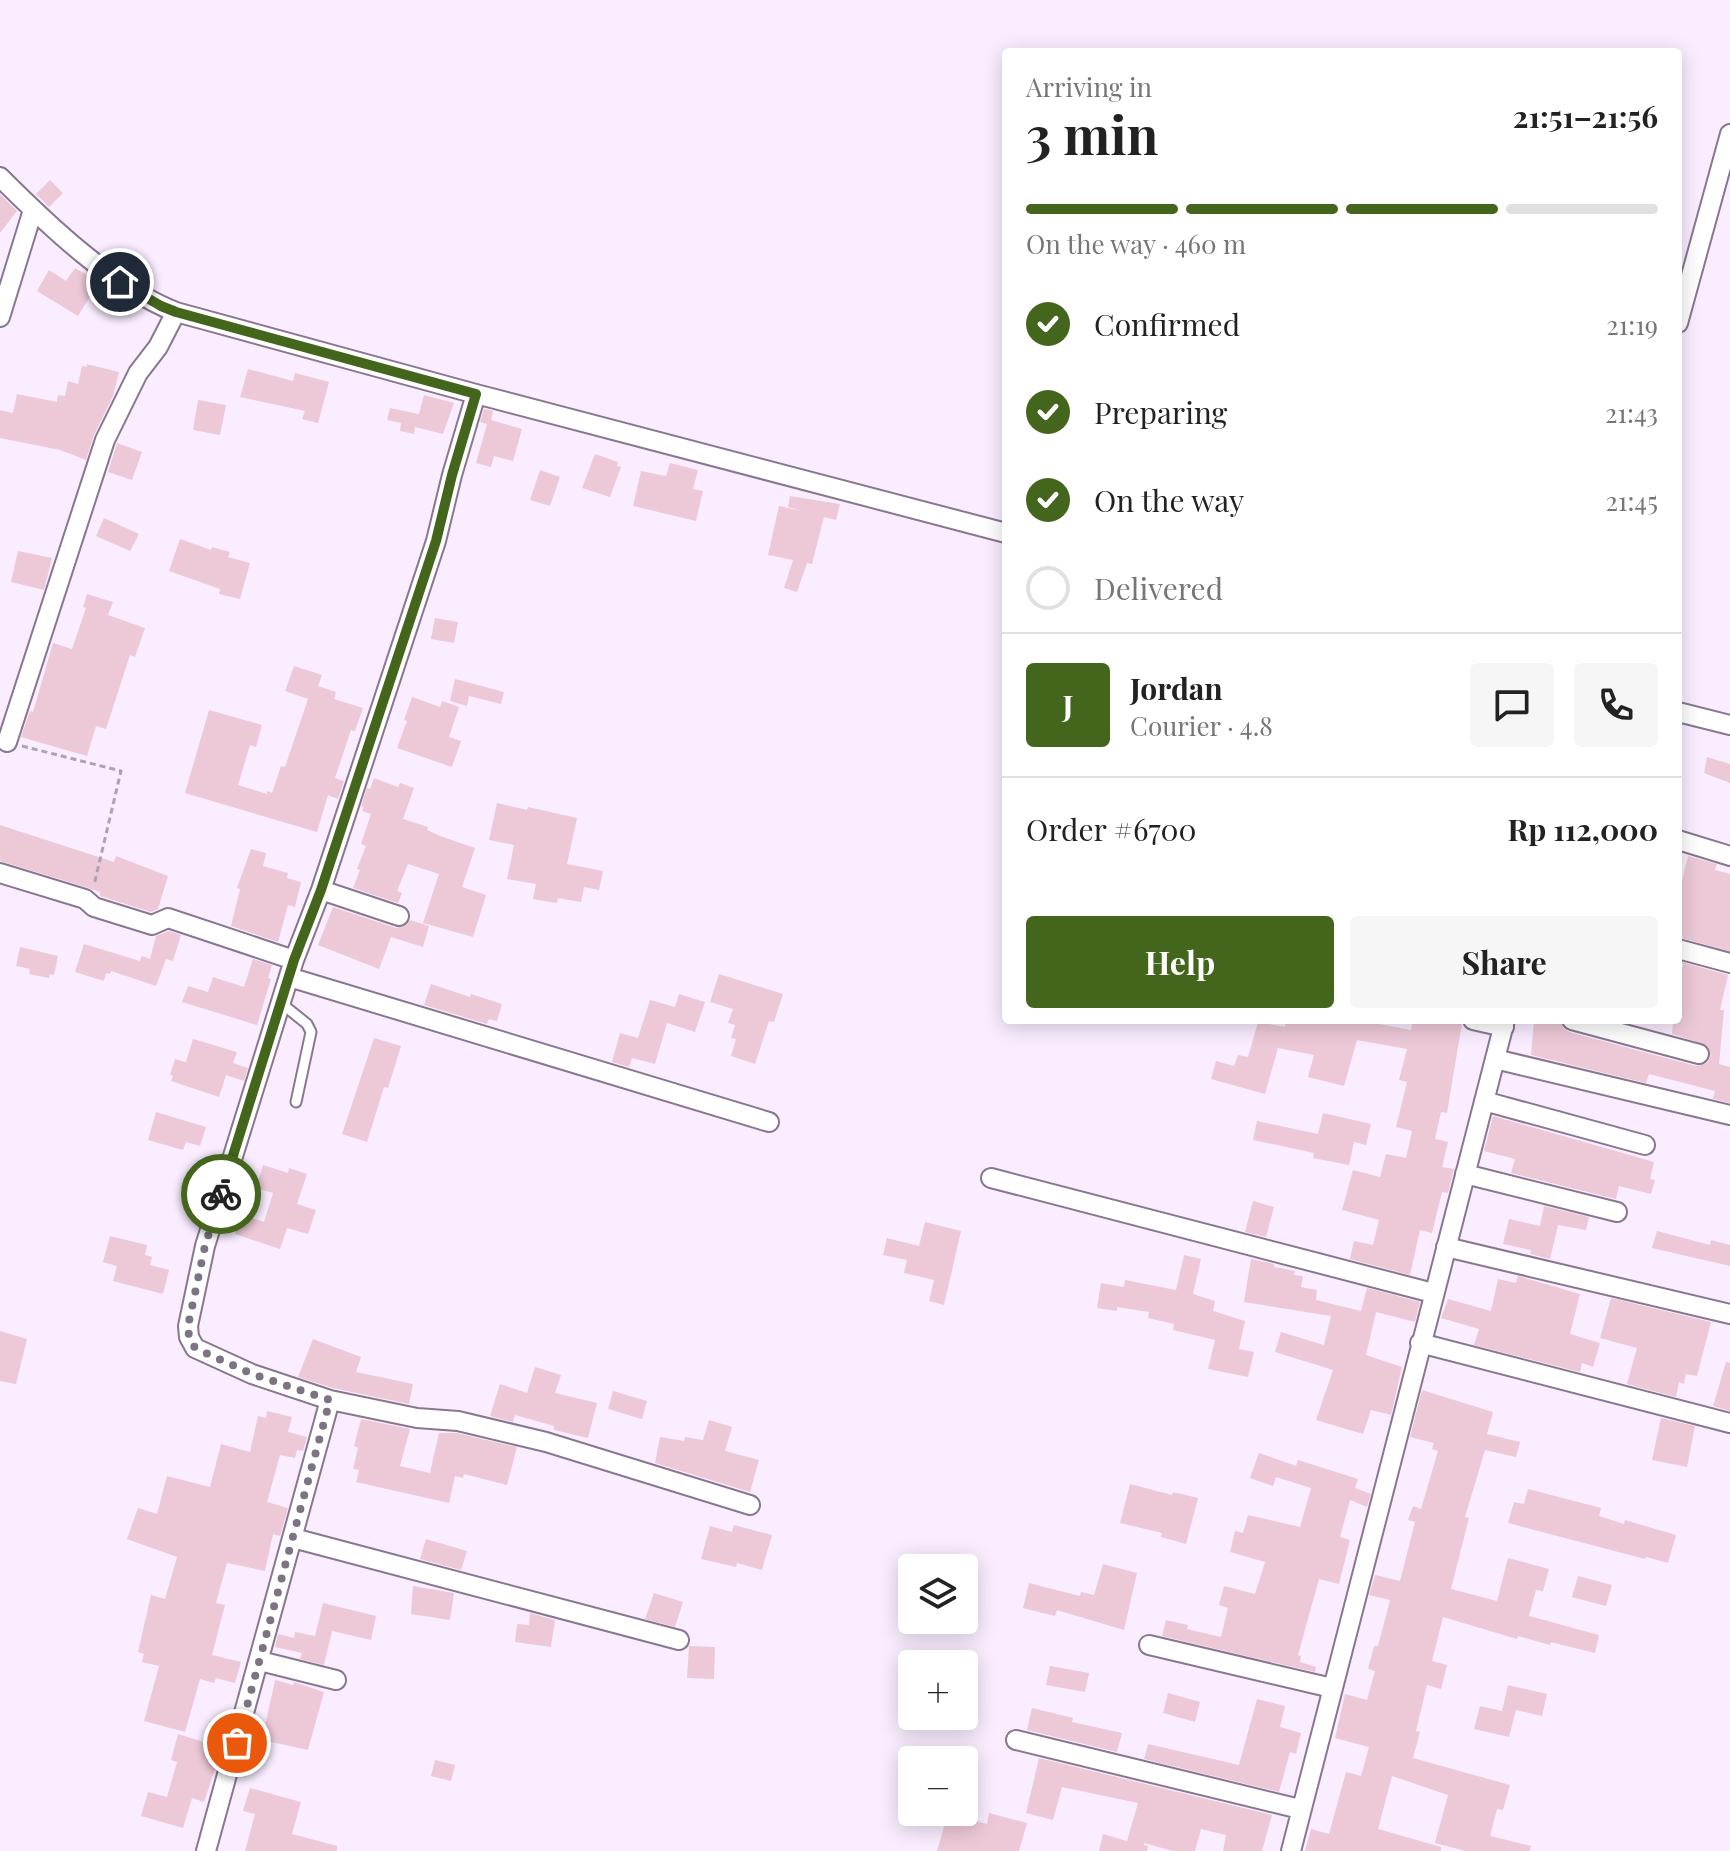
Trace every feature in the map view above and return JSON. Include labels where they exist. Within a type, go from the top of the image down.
[{"type":"street","points":[[1682,308],[1730,134]]},
{"type":"street","points":[[0,177],[33,210],[120,282],[176,312],[1002,532]]},
{"type":"street","points":[[0,314],[33,210]]},
{"type":"street","points":[[7,742],[105,440],[138,373],[158,347],[176,312]]},
{"type":"street","points":[[476,394],[436,541],[292,969],[205,1246],[188,1326],[189,1337],[195,1348],[252,1374],[330,1400],[417,1418],[458,1421],[546,1442],[750,1505]]},
{"type":"street","points":[[1682,713],[1730,725]]},
{"type":"street","points":[[1682,841],[1730,856]]},
{"type":"street","points":[[0,873],[85,899],[94,907],[152,925],[168,918],[292,969],[769,1122]]},
{"type":"street","points":[[321,890],[399,916]]},
{"type":"street","points":[[1682,950],[1730,963]]},
{"type":"street","points":[[1291,1851],[1504,1024]]},
{"type":"street","points":[[1587,1024],[1699,1054]]},
{"type":"street","points":[[1495,1059],[1730,1115]]},
{"type":"street","points":[[1484,1101],[1645,1145]]},
{"type":"street","points":[[1465,1174],[1617,1212]]},
{"type":"street","points":[[991,1178],[1433,1293]]},
{"type":"street","points":[[1446,1247],[1730,1314]]},
{"type":"street","points":[[1420,1343],[1730,1423]]},
{"type":"street","points":[[206,1851],[330,1400]]},
{"type":"street","points":[[293,1538],[679,1640]]},
{"type":"street","points":[[1149,1645],[1332,1688]]},
{"type":"street","points":[[260,1661],[336,1680]]},
{"type":"street","points":[[1016,1740],[1300,1809]]},
{"type":"lane","points":[[281,1003],[307,1024],[311,1032],[296,1102]]},
{"type":"path","points":[[7,742],[121,771],[92,890],[85,899]]},
{"type":"building","points":[[50,180],[63,193],[49,207],[36,194]]},
{"type":"building","points":[[0,194],[17,211],[0,233]]},
{"type":"building","points":[[75,268],[99,282],[78,316],[37,291],[49,270],[66,281]]},
{"type":"building","points":[[87,364],[119,372],[113,396],[86,460],[60,450],[0,438],[0,410],[13,413],[17,394],[57,402],[58,395],[65,396],[68,381],[78,384],[82,366],[87,367]]},
{"type":"building","points":[[248,369],[293,381],[295,373],[329,382],[318,423],[302,419],[305,411],[240,397]]},
{"type":"building","points":[[424,395],[454,403],[443,434],[415,427],[414,434],[400,431],[401,423],[387,420],[390,408],[419,414]]},
{"type":"building","points":[[198,400],[226,405],[220,435],[193,430]]},
{"type":"building","points":[[484,409],[493,411],[491,420],[522,429],[513,461],[494,456],[491,467],[476,463],[487,424],[480,422]]},
{"type":"building","points":[[117,443],[142,452],[132,480],[108,472]]},
{"type":"building","points":[[595,454],[618,462],[617,466],[621,467],[610,497],[582,488]]},
{"type":"building","points":[[670,463],[698,470],[693,489],[703,491],[696,521],[633,506],[641,471],[666,476]]},
{"type":"building","points":[[540,470],[560,477],[550,506],[530,500]]},
{"type":"building","points":[[790,496],[840,504],[836,520],[824,517],[812,564],[807,563],[797,592],[784,588],[793,560],[768,555],[779,506],[802,511],[788,507]]},
{"type":"building","points":[[104,518],[139,534],[130,551],[96,536]]},
{"type":"building","points":[[180,539],[211,550],[212,547],[230,552],[228,557],[250,563],[240,599],[219,594],[220,589],[169,571]]},
{"type":"building","points":[[18,551],[52,558],[44,590],[11,582]]},
{"type":"building","points":[[87,594],[113,602],[108,615],[145,628],[135,657],[130,655],[106,729],[96,726],[87,756],[21,737],[30,711],[33,712],[53,643],[72,649],[86,608],[83,607]]},
{"type":"building","points":[[435,618],[458,622],[454,643],[431,639]]},
{"type":"building","points":[[294,666],[322,675],[318,686],[336,692],[334,699],[363,708],[355,731],[351,730],[335,778],[344,781],[338,799],[328,795],[317,832],[185,793],[209,710],[262,725],[256,747],[250,745],[238,785],[272,793],[281,766],[285,767],[308,699],[285,691]]},
{"type":"building","points":[[455,679],[504,692],[501,704],[469,696],[467,706],[450,701]]},
{"type":"building","points":[[412,697],[440,707],[442,701],[459,707],[449,737],[461,741],[452,767],[397,748]]},
{"type":"building","points":[[1707,757],[1730,764],[1730,783],[1704,773]]},
{"type":"building","points":[[374,778],[398,787],[400,783],[414,788],[403,819],[475,848],[462,887],[486,895],[473,937],[423,923],[439,874],[408,864],[397,891],[402,893],[398,903],[353,888],[366,846],[361,844],[371,814],[362,811],[364,807],[361,806]]},
{"type":"building","points":[[497,803],[577,818],[567,864],[603,871],[599,890],[584,887],[581,902],[558,898],[557,903],[533,899],[536,884],[507,879],[514,845],[489,840]]},
{"type":"building","points":[[0,825],[114,862],[116,856],[168,876],[158,909],[151,912],[100,896],[100,892],[89,888],[0,861]]},
{"type":"building","points":[[251,849],[266,853],[263,866],[288,873],[287,878],[301,882],[295,907],[288,905],[278,942],[231,926],[240,889],[237,888]]},
{"type":"building","points":[[1688,856],[1717,864],[1715,870],[1730,874],[1730,951],[1682,938],[1682,881]]},
{"type":"building","points":[[333,907],[396,928],[410,920],[429,926],[423,947],[391,937],[379,969],[318,945]]},
{"type":"building","points":[[169,931],[181,935],[173,961],[166,959],[156,986],[111,971],[110,974],[106,973],[104,981],[75,972],[84,944],[140,961],[142,956],[150,959],[156,936]]},
{"type":"building","points":[[20,947],[58,956],[54,975],[50,974],[49,978],[29,974],[30,969],[16,966]]},
{"type":"building","points":[[253,959],[272,965],[268,978],[271,979],[257,1025],[182,1002],[188,986],[208,992],[213,977],[244,987]]},
{"type":"building","points":[[1683,964],[1728,975],[1720,1010],[1724,1010],[1719,1064],[1730,1067],[1730,1103],[1713,1099],[1715,1091],[1649,1074],[1646,1083],[1531,1055],[1534,1024],[1562,1024],[1569,1032],[1696,1066],[1707,1063],[1711,1056],[1707,1045],[1672,1034],[1673,1024],[1682,1024]]},
{"type":"building","points":[[719,974],[783,994],[774,1022],[769,1021],[755,1064],[731,1056],[736,1039],[731,1038],[735,1025],[728,1023],[733,1009],[710,1002]]},
{"type":"building","points":[[431,984],[502,1004],[497,1021],[489,1019],[487,1024],[424,1005]]},
{"type":"building","points":[[679,994],[705,1002],[695,1032],[667,1023],[655,1064],[632,1058],[629,1067],[612,1062],[620,1033],[638,1038],[650,1000],[675,1007]]},
{"type":"building","points":[[1257,1024],[1285,1027],[1285,1024],[1379,1024],[1411,1030],[1412,1024],[1462,1024],[1447,1113],[1441,1112],[1435,1139],[1448,1142],[1442,1167],[1454,1169],[1448,1193],[1442,1192],[1432,1233],[1420,1230],[1410,1275],[1350,1259],[1354,1241],[1373,1245],[1379,1220],[1342,1210],[1353,1170],[1380,1177],[1386,1154],[1406,1158],[1412,1131],[1396,1127],[1407,1082],[1399,1080],[1407,1049],[1357,1040],[1344,1086],[1308,1077],[1314,1055],[1278,1048],[1265,1094],[1211,1079],[1216,1061],[1234,1066],[1238,1055],[1248,1057]]},
{"type":"building","points":[[374,1038],[401,1046],[367,1142],[342,1134]]},
{"type":"building","points":[[193,1039],[237,1052],[233,1063],[248,1068],[244,1081],[226,1075],[219,1097],[171,1081],[175,1059],[186,1062]]},
{"type":"building","points":[[156,1112],[206,1127],[200,1146],[186,1142],[183,1150],[148,1140]]},
{"type":"building","points":[[1323,1113],[1371,1124],[1366,1145],[1354,1142],[1349,1165],[1313,1158],[1314,1153],[1253,1140],[1257,1121],[1318,1134]]},
{"type":"building","points":[[1493,1116],[1654,1162],[1650,1179],[1655,1180],[1651,1194],[1619,1186],[1616,1199],[1511,1173],[1515,1159],[1484,1151]]},
{"type":"building","points":[[263,1165],[288,1173],[289,1168],[307,1174],[297,1204],[316,1210],[308,1234],[287,1228],[280,1249],[235,1234],[242,1215],[264,1222],[273,1193],[256,1188]]},
{"type":"building","points":[[1253,1201],[1274,1207],[1266,1237],[1245,1232]]},
{"type":"building","points":[[1544,1206],[1589,1217],[1586,1230],[1558,1225],[1550,1259],[1530,1254],[1531,1250],[1503,1244],[1509,1219],[1540,1226]]},
{"type":"building","points":[[925,1222],[961,1231],[944,1305],[929,1301],[934,1280],[904,1273],[907,1260],[883,1255],[887,1238],[919,1246]]},
{"type":"building","points":[[1657,1231],[1710,1245],[1711,1240],[1730,1245],[1730,1266],[1652,1248]]},
{"type":"building","points":[[110,1236],[147,1245],[145,1255],[152,1257],[150,1265],[169,1270],[163,1294],[113,1281],[117,1266],[103,1262]]},
{"type":"building","points":[[1184,1255],[1201,1259],[1193,1294],[1215,1301],[1213,1311],[1245,1321],[1239,1349],[1254,1352],[1248,1377],[1208,1369],[1215,1340],[1173,1330],[1174,1324],[1148,1318],[1149,1312],[1117,1307],[1117,1311],[1097,1308],[1101,1283],[1124,1287],[1125,1280],[1176,1290]]},
{"type":"building","points":[[1251,1259],[1303,1276],[1301,1287],[1317,1290],[1316,1300],[1361,1311],[1367,1288],[1420,1302],[1415,1322],[1376,1312],[1366,1355],[1402,1367],[1391,1415],[1371,1410],[1363,1434],[1316,1420],[1333,1370],[1275,1352],[1281,1332],[1324,1345],[1331,1316],[1244,1302]]},
{"type":"building","points":[[1518,1276],[1580,1294],[1570,1334],[1600,1343],[1593,1367],[1582,1363],[1580,1372],[1474,1345],[1479,1329],[1441,1318],[1448,1299],[1491,1311],[1498,1279],[1516,1283]]},
{"type":"building","points":[[1611,1298],[1711,1322],[1697,1376],[1686,1374],[1684,1384],[1679,1382],[1676,1397],[1627,1384],[1637,1348],[1600,1338]]},
{"type":"building","points":[[0,1331],[27,1339],[16,1384],[0,1381]]},
{"type":"building","points":[[313,1339],[361,1357],[356,1372],[413,1384],[409,1404],[333,1388],[298,1377]]},
{"type":"building","points":[[1726,1362],[1730,1363],[1730,1411],[1713,1406]]},
{"type":"building","points":[[535,1367],[561,1375],[555,1393],[597,1403],[588,1438],[554,1430],[554,1426],[515,1415],[513,1422],[490,1416],[500,1384],[527,1393]]},
{"type":"building","points":[[1422,1390],[1493,1412],[1487,1434],[1520,1442],[1516,1457],[1485,1450],[1465,1517],[1469,1518],[1451,1589],[1497,1601],[1508,1558],[1549,1569],[1543,1591],[1536,1590],[1529,1616],[1599,1635],[1595,1653],[1518,1636],[1517,1639],[1443,1617],[1432,1661],[1447,1665],[1441,1689],[1427,1685],[1413,1758],[1510,1785],[1503,1810],[1497,1809],[1490,1836],[1531,1846],[1530,1851],[1466,1851],[1435,1843],[1448,1795],[1392,1776],[1378,1829],[1441,1847],[1441,1851],[1305,1851],[1311,1829],[1329,1834],[1346,1772],[1361,1776],[1369,1747],[1335,1738],[1345,1694],[1367,1700],[1375,1671],[1368,1669],[1374,1646],[1378,1646],[1390,1600],[1369,1595],[1375,1575],[1400,1581],[1415,1522],[1408,1520],[1413,1506],[1421,1509],[1438,1451],[1432,1449],[1434,1443],[1410,1437]]},
{"type":"building","points":[[613,1391],[647,1401],[642,1419],[608,1409]]},
{"type":"building","points":[[267,1411],[292,1417],[288,1432],[307,1437],[303,1451],[297,1450],[295,1458],[280,1455],[267,1502],[288,1508],[280,1536],[273,1534],[265,1571],[227,1563],[216,1603],[225,1605],[212,1655],[241,1662],[235,1683],[216,1678],[214,1683],[200,1679],[185,1732],[144,1721],[159,1666],[142,1662],[144,1654],[138,1652],[151,1595],[165,1599],[177,1557],[127,1539],[138,1508],[157,1514],[167,1476],[210,1487],[221,1444],[250,1452],[258,1416],[266,1418]]},
{"type":"building","points":[[1661,1418],[1695,1426],[1687,1467],[1652,1460]]},
{"type":"building","points":[[361,1419],[410,1429],[400,1466],[430,1473],[439,1433],[456,1433],[517,1447],[507,1485],[464,1474],[463,1478],[455,1476],[449,1503],[356,1482],[359,1470],[353,1469],[358,1448],[354,1446]]},
{"type":"building","points":[[709,1420],[732,1427],[725,1451],[759,1460],[750,1492],[655,1463],[660,1437],[703,1440]]},
{"type":"building","points":[[1259,1453],[1296,1466],[1298,1460],[1358,1479],[1355,1488],[1371,1494],[1367,1507],[1350,1500],[1340,1537],[1350,1540],[1339,1584],[1319,1579],[1298,1655],[1301,1656],[1300,1662],[1316,1667],[1315,1672],[1162,1636],[1166,1620],[1221,1637],[1228,1608],[1219,1605],[1224,1586],[1255,1594],[1265,1562],[1230,1552],[1235,1531],[1243,1533],[1248,1515],[1300,1527],[1311,1488],[1276,1477],[1273,1486],[1250,1478]]},
{"type":"building","points":[[1130,1484],[1198,1498],[1186,1544],[1161,1537],[1162,1533],[1120,1523]]},
{"type":"building","points":[[1528,1489],[1601,1508],[1599,1516],[1624,1524],[1625,1520],[1676,1535],[1668,1563],[1508,1523],[1514,1502],[1524,1504]]},
{"type":"building","points":[[734,1525],[772,1535],[762,1570],[737,1563],[736,1567],[701,1559],[710,1526],[732,1532]]},
{"type":"building","points":[[426,1539],[467,1551],[461,1570],[420,1559]]},
{"type":"building","points":[[1103,1564],[1137,1573],[1124,1630],[1057,1610],[1055,1616],[1023,1608],[1029,1583],[1080,1596],[1081,1592],[1094,1595]]},
{"type":"building","points":[[1578,1576],[1612,1585],[1606,1606],[1572,1597]]},
{"type":"building","points":[[413,1586],[454,1593],[450,1620],[411,1614]]},
{"type":"building","points":[[654,1593],[683,1602],[675,1627],[645,1619]]},
{"type":"building","points":[[323,1603],[376,1616],[371,1640],[332,1631],[324,1665],[300,1659],[302,1653],[275,1647],[278,1634],[294,1638],[295,1632],[315,1636]]},
{"type":"building","points":[[530,1613],[555,1620],[551,1647],[515,1642],[517,1624],[529,1625]]},
{"type":"building","points":[[689,1646],[715,1647],[714,1679],[687,1678]]},
{"type":"building","points":[[1050,1666],[1089,1673],[1085,1692],[1046,1685]]},
{"type":"building","points":[[275,1680],[293,1685],[294,1682],[324,1692],[308,1750],[262,1740]]},
{"type":"building","points":[[1508,1685],[1547,1694],[1542,1716],[1516,1710],[1509,1737],[1474,1729],[1480,1706],[1502,1711]]},
{"type":"building","points":[[1168,1693],[1200,1702],[1195,1722],[1163,1713]]},
{"type":"building","points":[[1257,1699],[1285,1706],[1280,1727],[1301,1733],[1296,1754],[1290,1752],[1279,1792],[1144,1759],[1148,1744],[1239,1765]]},
{"type":"building","points":[[1032,1708],[1073,1718],[1072,1722],[1122,1733],[1117,1752],[1027,1730]]},
{"type":"building","points":[[178,1734],[222,1748],[204,1802],[192,1798],[183,1828],[141,1816],[148,1792],[167,1797],[177,1762],[171,1760]]},
{"type":"building","points":[[1039,1758],[1272,1815],[1262,1851],[1223,1851],[1226,1835],[1201,1829],[1195,1851],[1173,1851],[1144,1843],[1148,1846],[1147,1851],[1099,1851],[1103,1834],[1127,1841],[1138,1803],[1062,1787],[1053,1820],[1026,1813]]},
{"type":"building","points":[[435,1760],[455,1765],[451,1781],[431,1776]]},
{"type":"building","points":[[250,1788],[301,1802],[292,1834],[337,1846],[337,1851],[245,1851],[255,1814],[243,1811]]},
{"type":"building","points":[[989,1813],[1027,1823],[1019,1851],[937,1851],[944,1826],[978,1826],[978,1821],[987,1824]]},
{"type":"way so far","points":[[221,1194],[205,1246],[188,1326],[189,1337],[195,1348],[252,1374],[330,1400],[237,1743]]},
{"type":"route","points":[[120,282],[176,312],[476,394],[436,541],[321,890],[294,960],[221,1194]]}]
